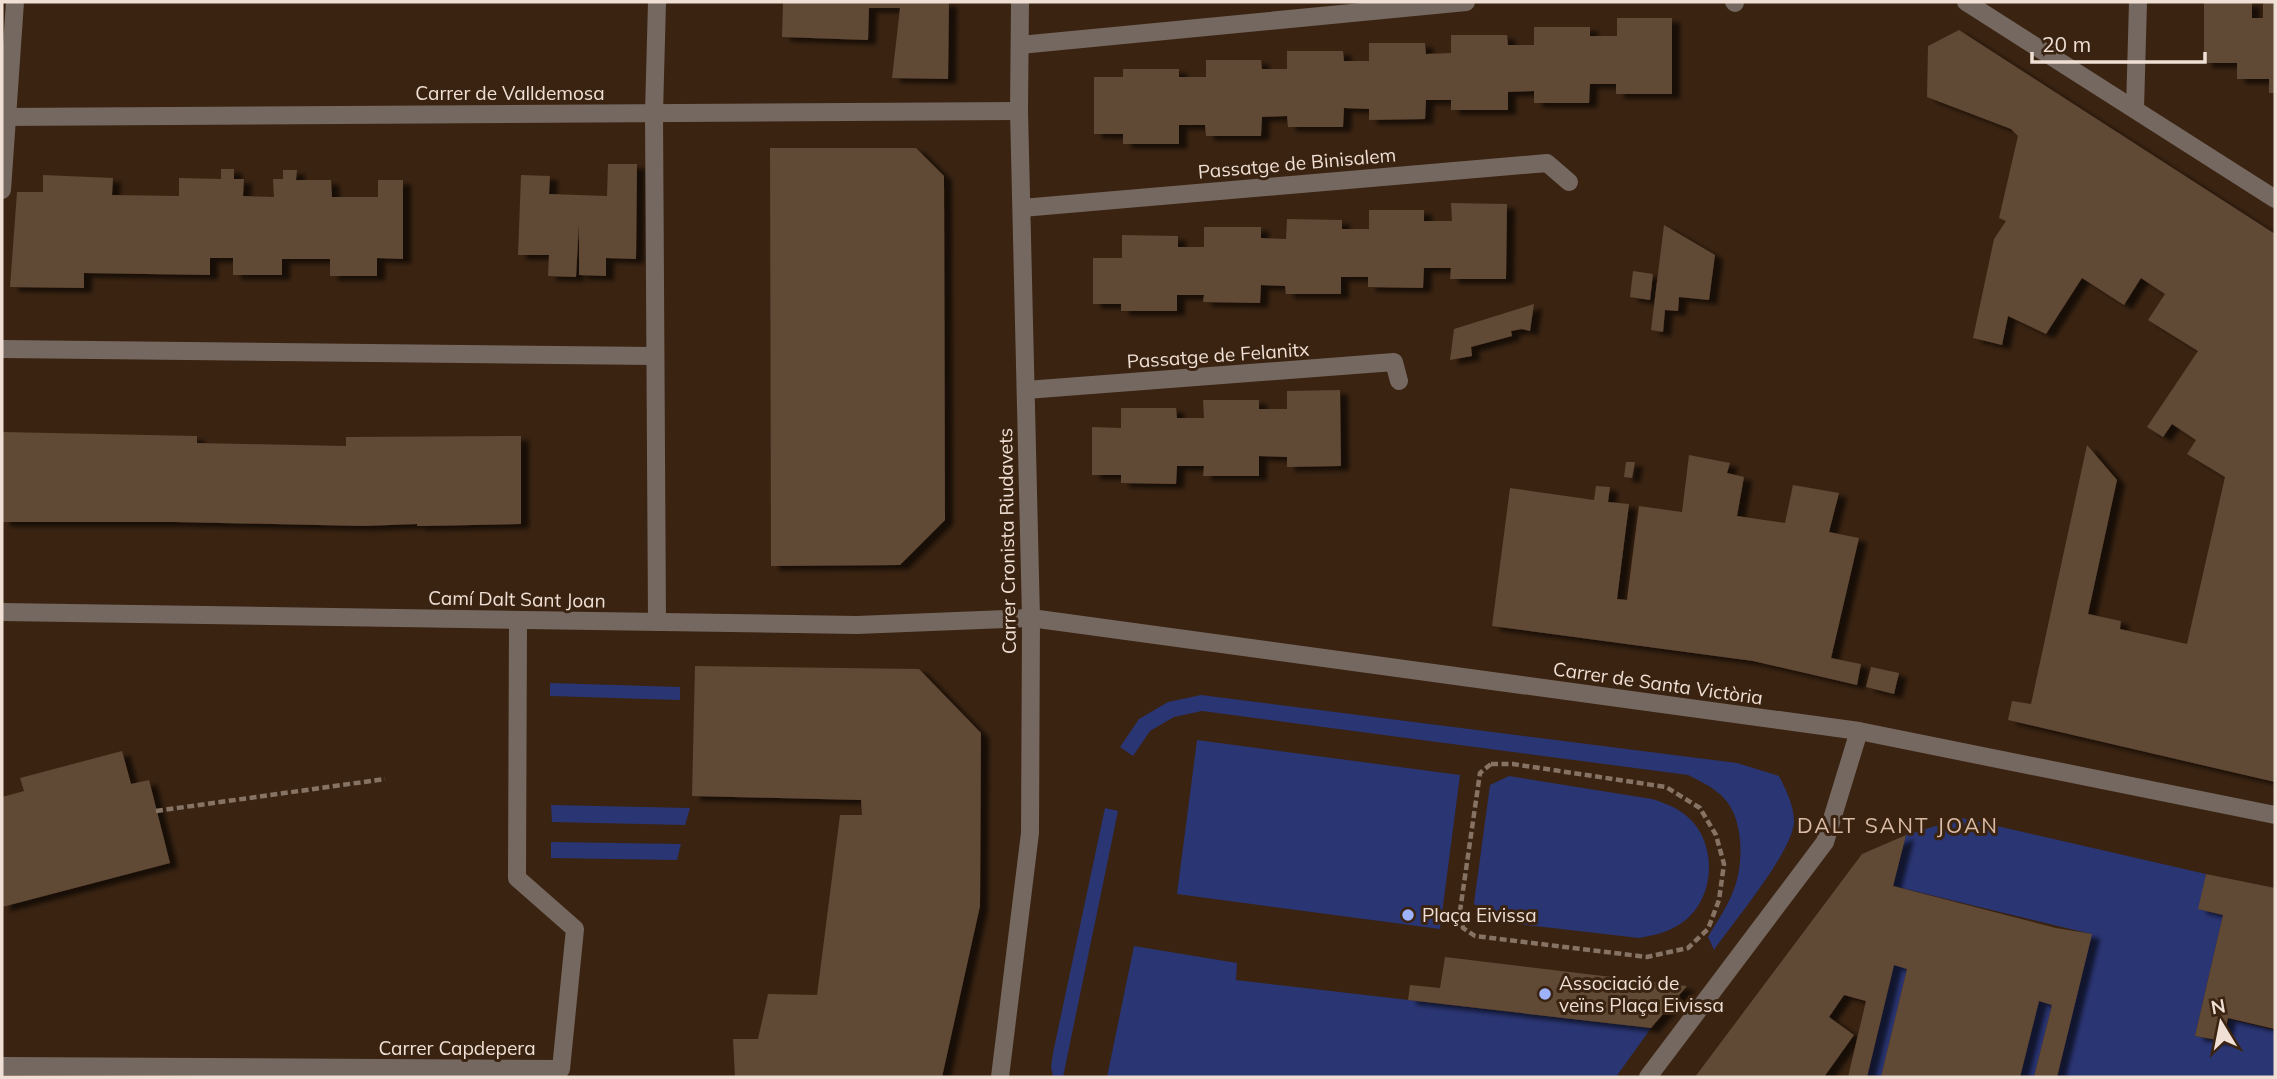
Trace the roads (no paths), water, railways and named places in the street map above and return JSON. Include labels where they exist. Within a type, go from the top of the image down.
[{"type":"street","points":[[2,190],[4,117],[15,2]]},
{"type":"street","points":[[657,2],[654,113],[657,622]]},
{"type":"street","name":"Carrer Cronista Riudavets","points":[[1000,1077],[1030,833],[1031,618],[1019,111],[1020,2]]},
{"type":"street","points":[[1020,46],[1466,2]]},
{"type":"street","points":[[1966,2],[2275,199]]},
{"type":"street","points":[[2135,110],[2138,2]]},
{"type":"street","name":"Carrer de Valldemosa","points":[[4,117],[1019,111]]},
{"type":"street","name":"Passatge de Binisalem","points":[[1022,208],[1547,163],[1569,182]]},
{"type":"street","points":[[2,349],[655,356]]},
{"type":"street","name":"Passatge de Felanitx","points":[[1026,390],[1394,362],[1398,381]]},
{"type":"street","name":"Camí Dalt Sant Joan","points":[[2,612],[857,625],[1031,618]]},
{"type":"street","name":"Carrer de Santa Victòria","points":[[1031,618],[1860,731],[2275,815]]},
{"type":"street","name":"Carrer Capdepera","points":[[2,1066],[561,1069],[575,929],[517,878],[518,620]]},
{"type":"street","points":[[1648,1077],[1825,842],[1860,731]]},
{"type":"place","name":"Plaça Eivissa","points":[[1408,915]]},
{"type":"place","name":"Associació de veïns Plaça Eivissa","points":[[1545,994]]},
{"type":"district","name":"DALT SANT JOAN","points":[[1898,825]]}]
